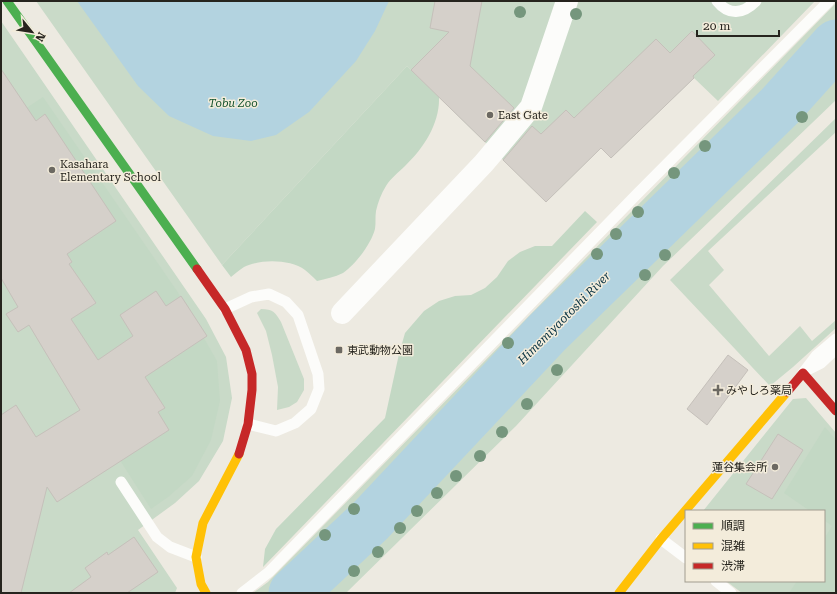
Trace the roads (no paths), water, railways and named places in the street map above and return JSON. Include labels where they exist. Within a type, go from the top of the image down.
[{"type":"street","points":[[7,1],[224,309],[246,350],[252,374],[252,390],[248,424],[238,456],[203,523],[196,557],[201,584],[206,593]]},
{"type":"street","points":[[342,313],[484,163],[531,106],[567,1]]},
{"type":"street","points":[[686,510],[803,372],[836,411]]},
{"type":"street","points":[[619,593],[685,511]]},
{"type":"lane","points":[[717,1],[728,10],[740,12],[751,6],[756,1]]},
{"type":"lane","points":[[242,593],[269,572],[620,211],[829,1]]},
{"type":"lane","points":[[224,309],[251,297],[269,294],[286,302],[298,315],[318,374],[319,389],[311,409],[295,423],[276,431],[248,424]]},
{"type":"lane","points":[[803,372],[816,356],[836,338]]},
{"type":"lane","points":[[803,372],[821,363],[836,349]]},
{"type":"lane","points":[[121,482],[157,537],[170,547],[196,557]]},
{"type":"lane","points":[[661,539],[685,557]]},
{"type":"lane","points":[[717,582],[731,593]]},
{"type":"water","points":[[77,1],[389,1],[375,31],[356,61],[309,112],[276,135],[251,141],[213,136],[169,116],[138,86]]},
{"type":"waterway","name":"Himemiyaotoshi River","points":[[293,593],[371,520],[547,333],[781,105],[836,44]]},
{"type":"place","name":"East Gate","points":[[490,115]]},
{"type":"place","name":"Kasahara Elementary School","points":[[52,170]]},
{"type":"place","name":"東武動物公園","points":[[339,350]]},
{"type":"place","name":"みやしろ薬局","points":[[718,390]]},
{"type":"place","name":"蓮谷集会所","points":[[775,467]]},
{"type":"park label","name":"Tobu Zoo","points":[[233,103]]}]
